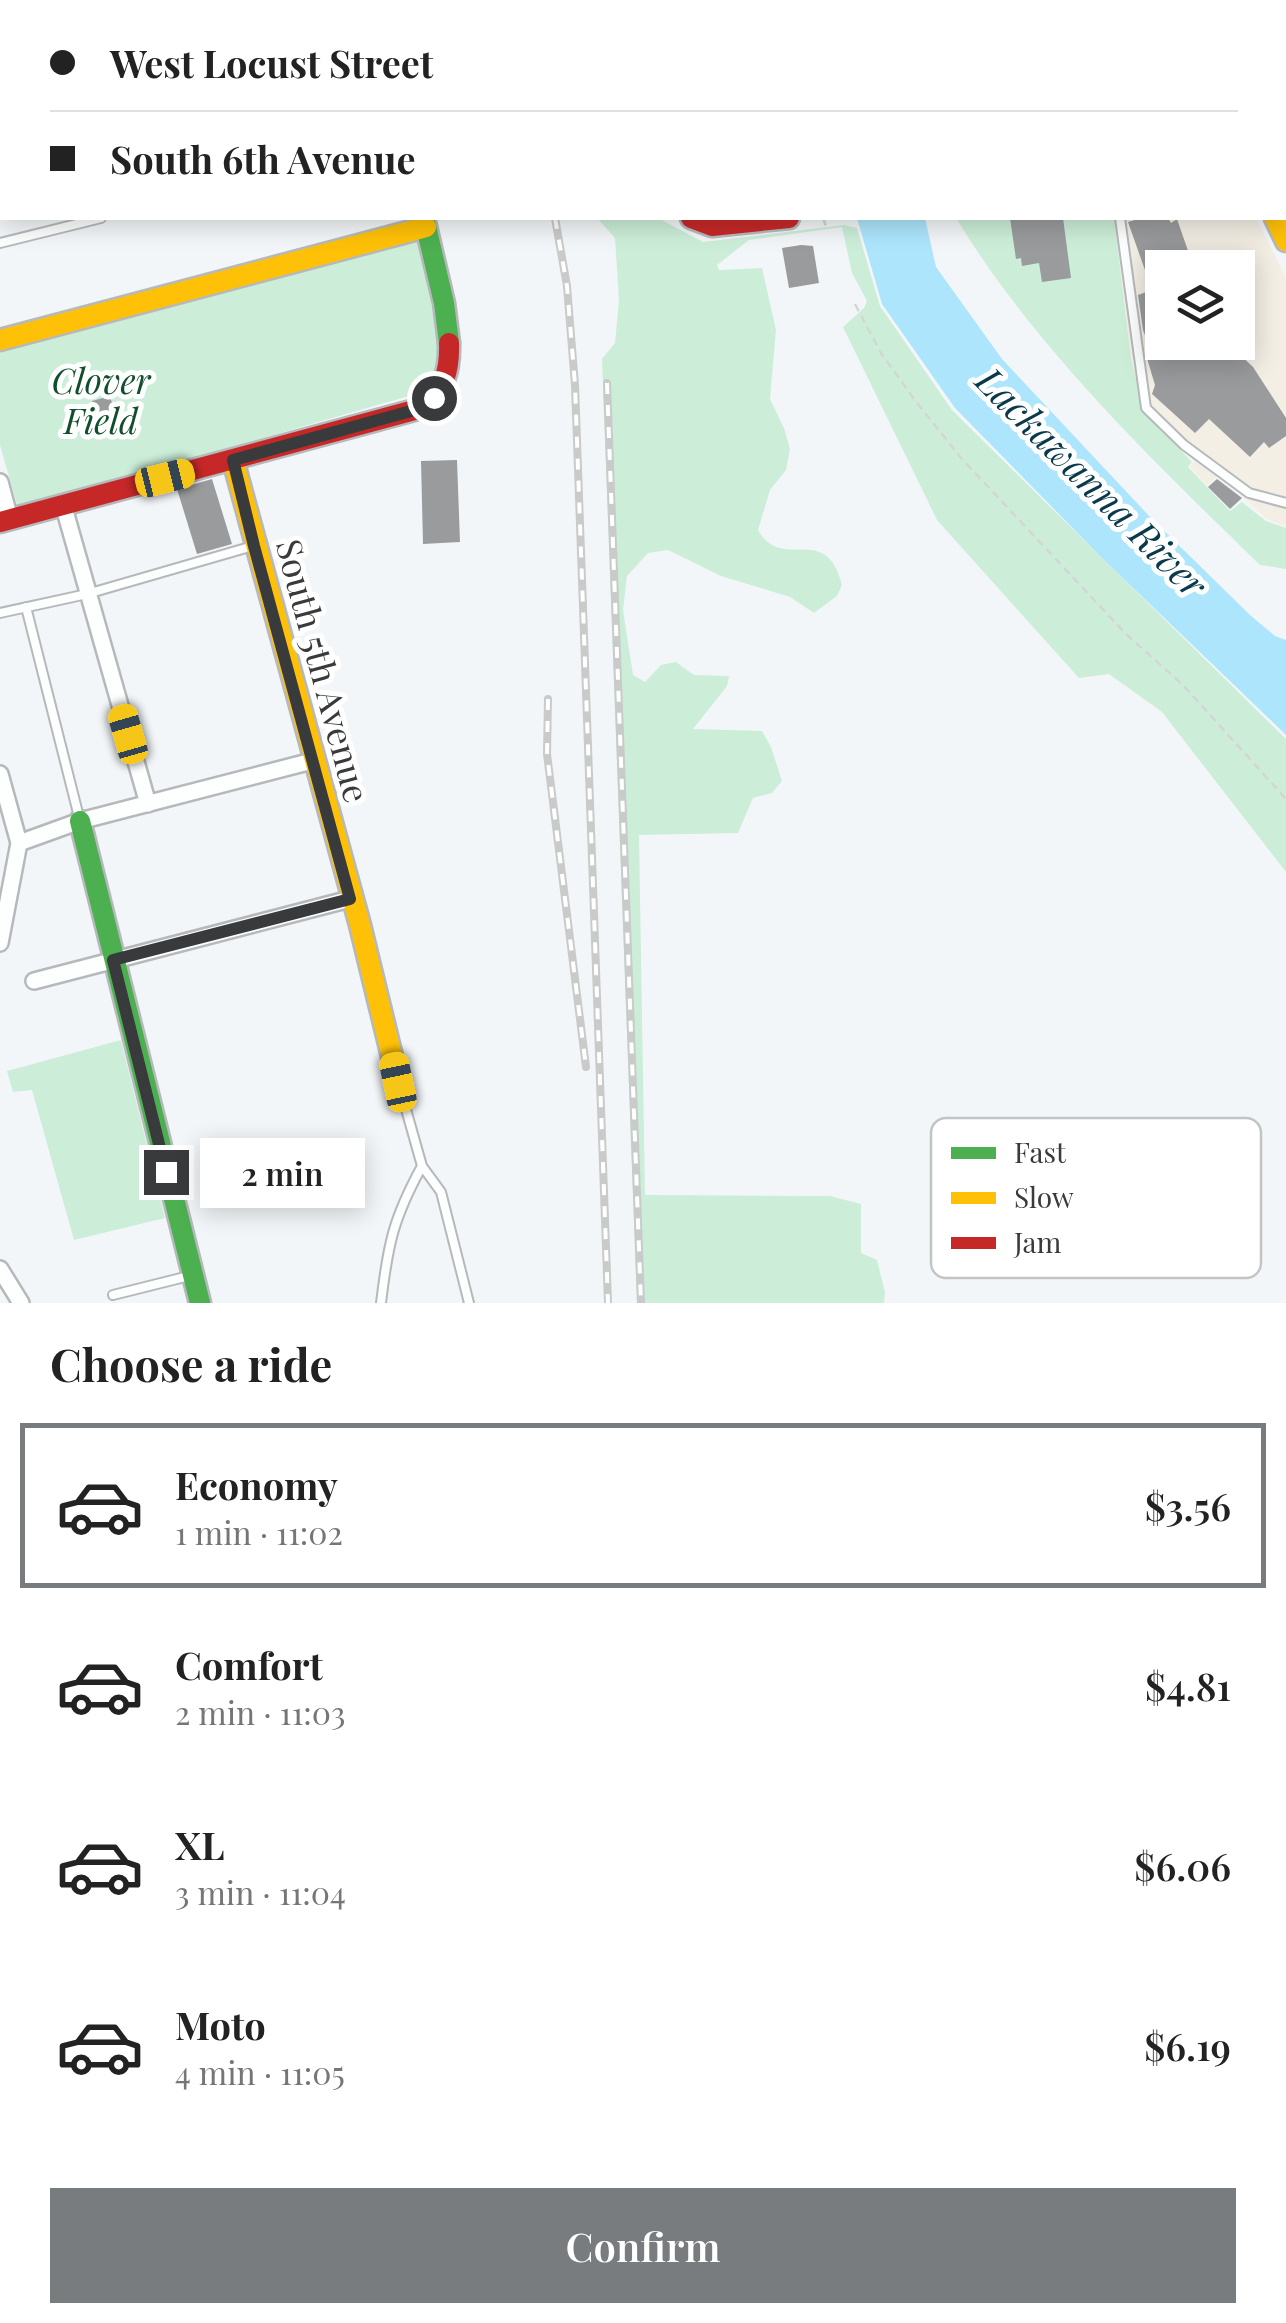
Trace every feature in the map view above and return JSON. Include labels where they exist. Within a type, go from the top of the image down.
[{"type":"street","points":[[713,222],[751,220]]},
{"type":"street","points":[[0,340],[425,222],[450,340],[448,374],[442,389],[422,408],[5,520],[0,482]]},
{"type":"street","name":"South 5th Avenue","points":[[233,460],[398,1082]]},
{"type":"street","points":[[63,504],[148,804]]},
{"type":"street","points":[[20,844],[80,821],[312,761]]},
{"type":"street","points":[[0,774],[20,844],[0,942]]},
{"type":"street","points":[[80,821],[200,1303]]},
{"type":"street","points":[[34,981],[350,899]]},
{"type":"street","points":[[0,1270],[21,1303]]},
{"type":"lane","points":[[0,242],[92,220]]},
{"type":"lane","points":[[1120,220],[1146,408],[1184,445],[1249,493],[1286,503]]},
{"type":"lane","points":[[0,613],[87,594],[254,546]]},
{"type":"lane","points":[[26,607],[80,821]]},
{"type":"lane","points":[[398,1082],[422,1166],[441,1192],[469,1303]]},
{"type":"lane","points":[[381,1303],[388,1242],[403,1200],[422,1166]]},
{"type":"lane","points":[[113,1296],[192,1276]]},
{"type":"path","points":[[825,220],[827,228]]},
{"type":"path","points":[[855,304],[890,366],[962,459],[1050,557],[1182,685],[1286,799]]},
{"type":"shaded area","points":[[964,220],[1257,220],[1286,277],[1286,527],[1265,518],[1220,474],[1207,486],[1190,467],[1194,461],[1179,443]]},
{"type":"green space","points":[[599,220],[662,220],[703,242],[844,225],[857,228],[880,306],[952,410],[1286,739],[1286,872],[1162,712],[1109,674],[1079,678],[937,520],[843,327],[867,301],[852,273],[842,227],[749,240],[717,265],[719,270],[762,268],[776,330],[770,399],[790,449],[786,470],[770,490],[758,530],[779,548],[825,555],[835,566],[842,585],[837,596],[814,613],[790,597],[721,576],[668,550],[648,553],[627,576],[623,610],[633,675],[645,682],[661,665],[676,662],[694,675],[729,676],[727,686],[693,729],[762,731],[782,781],[772,793],[753,798],[738,833],[639,835],[645,1195],[830,1196],[861,1204],[861,1253],[877,1260],[884,1303],[637,1303],[602,359],[615,343],[619,300],[615,238]]},
{"type":"green space","points":[[957,220],[1114,220],[1131,360],[1144,412],[1192,462],[1188,467],[1230,511],[1242,502],[1266,521],[1286,528],[1286,569],[1260,565],[1178,485],[1058,356]]},
{"type":"green space","name":"Clover Field","points":[[419,237],[440,351],[431,382],[409,396],[18,508],[0,445],[0,346]]},
{"type":"green space","points":[[121,1040],[165,1218],[74,1240],[32,1090],[13,1092],[7,1071]]},
{"type":"water","name":"Lackawanna River","points":[[858,220],[925,220],[936,267],[1002,359],[1151,518],[1250,615],[1286,640],[1286,735],[1103,559],[955,408],[882,304]]},
{"type":"building","points":[[1010,220],[1063,220],[1071,278],[1042,282],[1039,263],[1022,266],[1021,258],[1016,259]]},
{"type":"building","points":[[1177,220],[1188,250],[1145,250],[1145,270],[1128,222]]},
{"type":"building","points":[[813,246],[819,283],[789,288],[782,248]]},
{"type":"building","points":[[1145,292],[1145,335],[1143,330],[1138,295]]},
{"type":"building","points":[[1148,360],[1246,360],[1286,418],[1286,436],[1269,448],[1264,442],[1250,457],[1209,419],[1195,433],[1152,394],[1155,385]]},
{"type":"building","points":[[110,396],[118,423],[100,428],[92,401]]},
{"type":"building","points":[[457,460],[460,542],[423,544],[421,461]]},
{"type":"building","points":[[212,479],[232,544],[197,554],[177,489]]},
{"type":"building","points":[[1217,479],[1242,498],[1230,509],[1208,487]]},
{"type":"railway","points":[[555,220],[567,286],[575,385],[608,1303]]},
{"type":"railway","points":[[607,383],[641,1303]]},
{"type":"railway","points":[[548,699],[547,754],[586,1067]]},
{"type":"traffic: fast","points":[[424,220],[449,343]]},
{"type":"traffic: fast","points":[[80,821],[200,1303]]},
{"type":"traffic: slow","points":[[1276,220],[1286,241]]},
{"type":"traffic: slow","points":[[0,340],[426,227]]},
{"type":"traffic: slow","points":[[233,460],[360,925],[398,1081]]},
{"type":"traffic: jam","points":[[696,220],[712,226],[770,220]]},
{"type":"traffic: jam","points":[[0,522],[422,408],[444,379],[449,343]]},
{"type":"route","points":[[166,1172],[113,960],[350,899],[233,460],[422,408],[434,398]]}]
